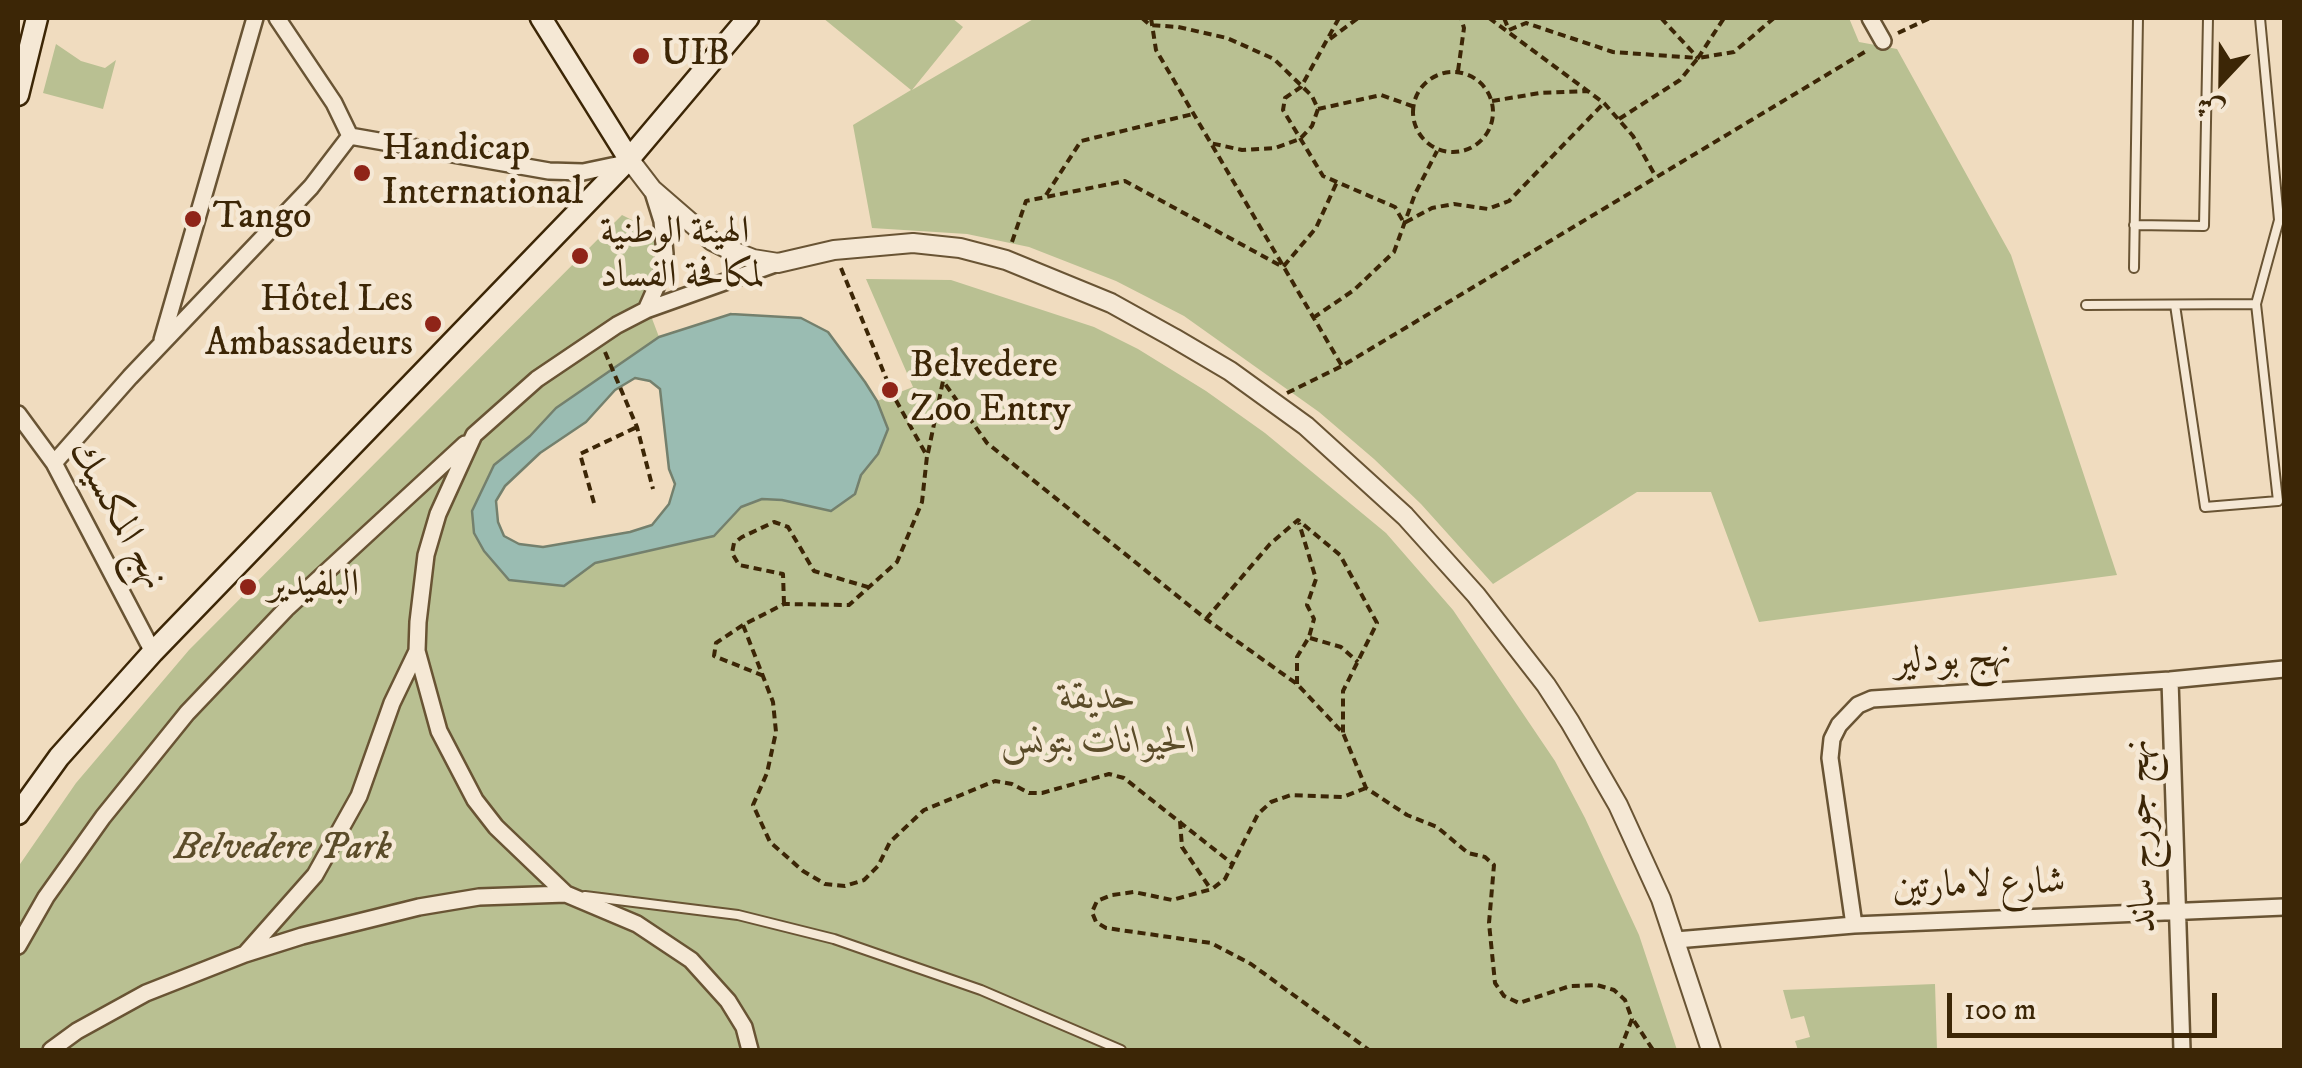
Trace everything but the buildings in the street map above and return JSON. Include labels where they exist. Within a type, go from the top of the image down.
[{"type":"main road","points":[[19,86],[37,18]]},
{"type":"main road","points":[[542,18],[629,159]]},
{"type":"main road","points":[[18,814],[59,757],[153,652],[629,159],[738,22]]},
{"type":"street","points":[[160,345],[255,18]]},
{"type":"street","points":[[278,18],[334,104],[350,136]]},
{"type":"street","points":[[1870,18],[1883,40]]},
{"type":"street","points":[[54,463],[311,187],[350,136]]},
{"type":"street","points":[[350,136],[549,171],[583,172],[616,166],[629,159],[652,189],[712,242],[753,259],[778,263]]},
{"type":"street","points":[[646,310],[662,274],[665,254],[662,221],[652,189]]},
{"type":"street","points":[[18,946],[103,816],[187,713],[286,609],[504,406],[598,336],[646,310],[778,263],[834,250],[914,244],[960,248],[1006,260],[1111,303],[1216,362],[1272,400],[1360,472],[1405,516],[1476,595],[1546,685],[1618,805],[1676,940],[1711,1050]]},
{"type":"street","name":"نهج المكسيك","points":[[18,414],[54,463],[153,652]]},
{"type":"street","points":[[245,954],[315,875],[359,796],[392,704],[417,651],[426,555],[438,514],[474,435]]},
{"type":"street","points":[[417,651],[439,731],[475,800],[496,826],[566,894],[638,924],[692,960],[728,1000],[744,1027],[750,1050]]},
{"type":"street","name":"نهج بودلير","points":[[1854,925],[1830,758],[1832,739],[1839,725],[1858,705],[1872,699],[2284,669]]},
{"type":"street","name":"نهج جورج ساند","points":[[2170,680],[2182,1050]]},
{"type":"street","points":[[51,1050],[76,1031],[146,993],[302,936],[419,907],[480,897],[566,894]]},
{"type":"street","name":"شارع لامارتين","points":[[1676,940],[1854,925],[2284,907]]},
{"type":"lane","points":[[2134,268],[2138,18]]},
{"type":"lane","points":[[2134,225],[2204,226],[2208,18]]},
{"type":"lane","points":[[2175,304],[2205,507],[2278,501],[2256,304],[2282,220],[2260,18]]},
{"type":"lane","points":[[2086,305],[2256,304]]},
{"type":"lane","points":[[566,894],[738,915],[834,940],[981,990],[1122,1050]]},
{"type":"path","points":[[1142,18],[1150,25],[1178,26],[1227,38],[1274,59],[1312,96],[1318,109],[1312,126],[1300,140],[1275,148],[1242,150],[1210,143]]},
{"type":"path","points":[[1151,18],[1156,50],[1342,366]]},
{"type":"path","points":[[1339,18],[1302,87],[1286,98],[1284,110],[1324,176],[1395,207],[1404,224]]},
{"type":"path","points":[[1326,42],[1358,18]]},
{"type":"path","points":[[1458,71],[1464,28],[1460,18]]},
{"type":"path","points":[[1489,18],[1604,103],[1634,136],[1656,177]]},
{"type":"path","points":[[1504,18],[1509,30]]},
{"type":"path","points":[[1662,18],[1698,58]]},
{"type":"path","points":[[1618,119],[1680,80],[1724,18]]},
{"type":"path","points":[[1509,30],[1528,20],[1614,52],[1698,58],[1734,52],[1774,18]]},
{"type":"path","points":[[1272,400],[1342,366],[1883,40],[1930,18]]},
{"type":"path","points":[[1458,71],[1473,76],[1485,87],[1492,101],[1493,117],[1478,144],[1463,151],[1438,150],[1420,136],[1413,122],[1412,106],[1417,91],[1428,79],[1442,72],[1458,71]]},
{"type":"path","points":[[1492,101],[1540,93],[1589,91]]},
{"type":"path","points":[[1318,109],[1381,94],[1412,106]]},
{"type":"path","points":[[1404,224],[1432,208],[1454,204],[1488,208],[1508,201],[1604,103]]},
{"type":"path","points":[[1044,198],[1081,141],[1193,114]]},
{"type":"path","points":[[1312,318],[1382,267],[1394,252],[1438,150]]},
{"type":"path","points":[[1006,260],[1026,201],[1125,182],[1283,267]]},
{"type":"path","points":[[1283,267],[1316,228],[1337,182]]},
{"type":"path","points":[[834,250],[892,395],[927,456]]},
{"type":"path","points":[[610,364],[637,427],[653,489]]},
{"type":"path","points":[[764,676],[714,656],[716,642],[784,604],[849,605],[897,562],[922,502],[943,381],[987,443],[1206,619],[1296,684],[1343,732],[1366,788],[1386,804],[1437,827],[1468,853],[1486,857],[1494,866],[1490,889],[1491,960],[1494,983],[1504,996],[1520,1003],[1570,986],[1597,985],[1614,990],[1625,1000],[1632,1019],[1653,1050]]},
{"type":"path","points":[[594,503],[580,454],[637,427]]},
{"type":"path","points":[[1206,619],[1270,544],[1298,520]]},
{"type":"path","points":[[1296,684],[1296,657],[1314,620],[1307,605],[1316,579],[1298,520]]},
{"type":"path","points":[[1298,520],[1340,555],[1376,622],[1343,691],[1343,732]]},
{"type":"path","points":[[784,604],[783,574],[739,566],[732,553],[734,544],[742,537],[774,522],[788,527],[814,571],[870,588]]},
{"type":"path","points":[[743,625],[773,702],[776,732],[767,773],[753,805],[770,842],[824,884],[844,886],[864,880],[878,866],[890,842],[924,810],[995,782],[1042,794],[1110,774],[1124,778],[1234,865]]},
{"type":"path","points":[[1309,637],[1341,647],[1358,662]]},
{"type":"path","points":[[1366,788],[1343,796],[1291,795],[1272,802],[1258,814],[1226,879],[1212,889],[1172,900],[1134,892],[1112,895],[1098,901],[1092,912],[1096,922],[1106,928],[1210,943],[1251,964],[1369,1050]]},
{"type":"path","points":[[1180,821],[1182,846],[1212,889]]},
{"type":"path","points":[[1620,1050],[1632,1019]]},
{"type":"green space","points":[[823,18],[952,18],[963,27],[912,90],[1035,18],[1849,18],[1859,42],[1897,49],[2011,255],[2117,575],[1759,622],[1711,492],[1637,492],[1493,584],[1421,504],[1374,459],[1319,412],[1184,316],[1116,281],[1029,247],[967,234],[872,228],[853,125],[911,90]]},
{"type":"green space","points":[[56,44],[81,61],[105,68],[116,60],[103,109],[43,93]]},
{"type":"green space","name":"حديقة الحيوانات بتونس","points":[[622,215],[642,225],[659,243],[658,272],[645,300],[659,337],[556,408],[530,436],[494,465],[472,511],[509,580],[564,586],[594,563],[714,536],[741,507],[762,499],[831,511],[878,454],[888,430],[877,401],[913,387],[866,279],[951,280],[1094,327],[1206,391],[1265,433],[1386,533],[1453,610],[1555,761],[1585,818],[1639,935],[1677,1050],[18,1050],[18,867],[76,783],[189,650]]},
{"type":"green space","points":[[1935,984],[1937,1050],[1798,1050],[1795,1041],[1810,1037],[1804,1016],[1791,1019],[1783,990]]},
{"type":"water","points":[[731,314],[801,318],[828,332],[877,401],[888,429],[878,454],[861,475],[855,494],[831,511],[762,499],[741,507],[714,536],[595,563],[564,586],[509,580],[474,533],[472,511],[494,465],[530,436],[556,408],[659,337]],"holes":[[[635,378],[650,381],[660,389],[669,469],[675,484],[669,504],[652,525],[543,547],[519,544],[504,536],[496,501],[505,486],[540,453],[586,422],[615,390]]]},
{"type":"place","name":"UIB","points":[[641,56]]},
{"type":"place","name":"Handicap International","points":[[362,173]]},
{"type":"place","name":"Tango","points":[[193,219]]},
{"type":"place","name":"الهيئة الوطنية لمكافحة الفساد","points":[[580,256]]},
{"type":"place","name":"Hôtel Les Ambassadeurs","points":[[433,324]]},
{"type":"place","name":"Belvedere Zoo Entry","points":[[890,390]]},
{"type":"place","name":"البلفيدير","points":[[248,587]]},
{"type":"park label","name":"Belvedere Park","points":[[283,850]]}]
